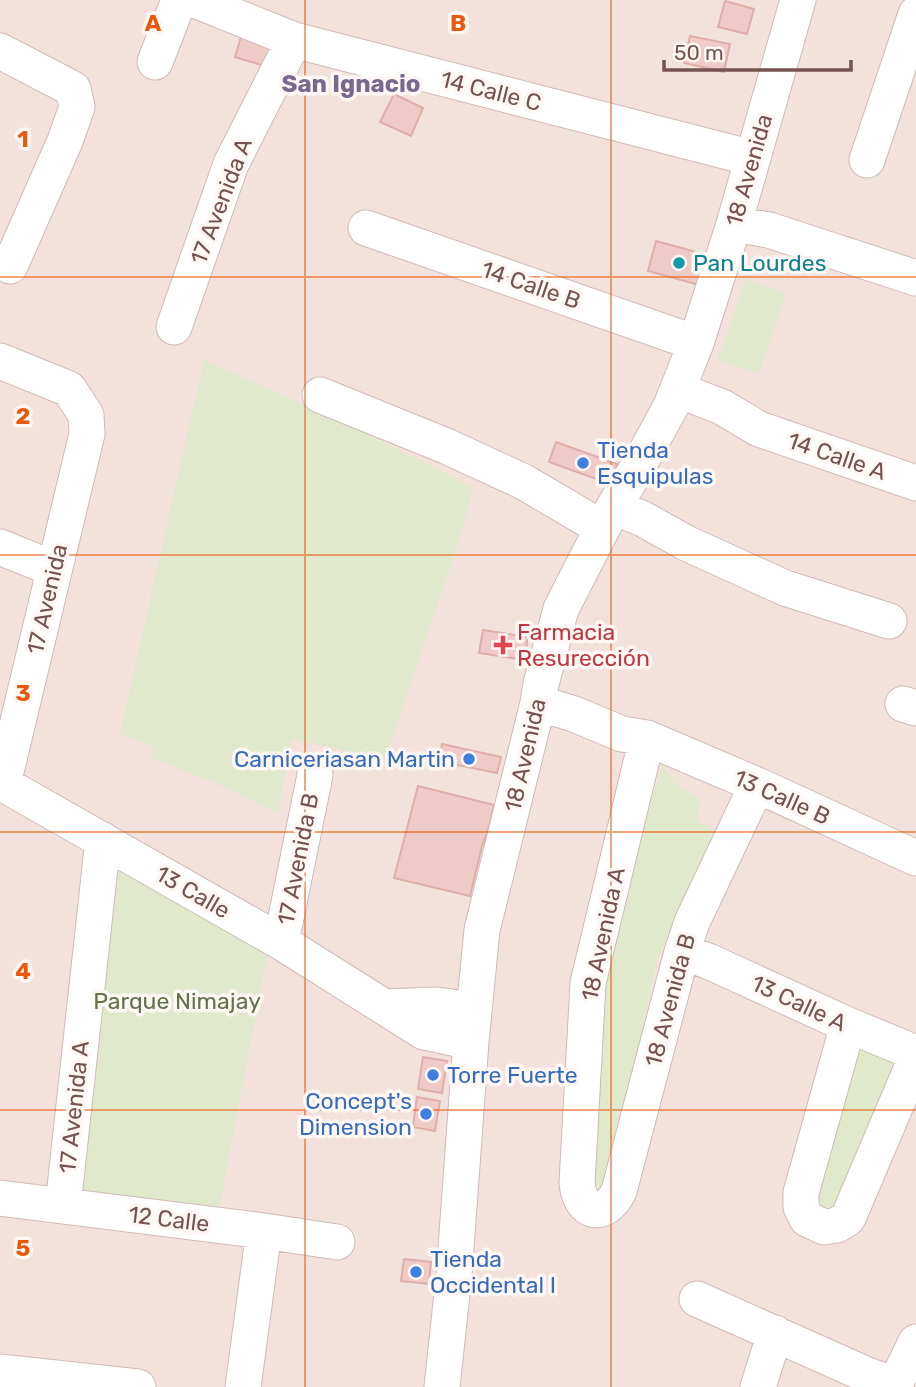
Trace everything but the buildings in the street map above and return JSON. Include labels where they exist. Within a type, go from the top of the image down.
[{"type":"street","points":[[155,62],[179,0]]},
{"type":"street","name":"14 Calle C","points":[[195,0],[295,40],[752,158]]},
{"type":"street","name":"18 Avenida","points":[[442,1387],[454,1275],[472,1026],[482,930],[561,609],[674,398],[696,343],[734,224],[798,0]]},
{"type":"street","points":[[867,160],[916,15]]},
{"type":"street","name":"17 Avenida A","points":[[174,327],[231,164],[295,40]]},
{"type":"street","points":[[0,51],[73,89],[77,107],[65,141],[10,266]]},
{"type":"street","points":[[734,224],[769,230],[916,278]]},
{"type":"street","name":"14 Calle B","points":[[366,228],[696,343]]},
{"type":"street","name":"17 Avenida","points":[[0,361],[69,389],[86,415],[87,434],[1,783]]},
{"type":"street","points":[[320,395],[446,446],[608,517],[643,519],[686,543],[785,588],[889,621]]},
{"type":"street","name":"14 Calle A","points":[[674,398],[717,425],[759,429],[916,482]]},
{"type":"street","points":[[0,547],[54,569]]},
{"type":"street","name":"13 Calle B","points":[[540,694],[585,699],[628,719],[648,738],[916,858]]},
{"type":"street","name":"18 Avenida A","points":[[593,1210],[583,1204],[578,1192],[588,983],[648,738]]},
{"type":"street","name":"17 Avenida B","points":[[281,942],[315,775]]},
{"type":"street","name":"13 Calle","points":[[1,783],[281,942],[384,1007],[437,1004],[472,1026]]},
{"type":"street","name":"18 Avenida B","points":[[593,1210],[604,1209],[614,1202],[619,1191],[692,922],[757,785]]},
{"type":"street","name":"17 Avenida A","points":[[63,1206],[103,841]]},
{"type":"street","name":"13 Calle A","points":[[682,952],[916,1053]]},
{"type":"street","points":[[848,1025],[802,1193],[801,1207],[807,1219],[824,1227],[837,1225],[848,1218],[916,1058]]},
{"type":"street","name":"12 Calle","points":[[0,1198],[337,1242]]},
{"type":"street","points":[[243,1387],[264,1231]]},
{"type":"street","points":[[697,1298],[895,1386],[916,1342]]},
{"type":"street","points":[[758,1387],[775,1334]]},
{"type":"street","points":[[0,1372],[138,1387]]},
{"type":"shaded area","points":[[0,0],[916,0],[916,1387],[0,1387]]},
{"type":"green space","points":[[745,280],[786,293],[759,373],[717,360]]},
{"type":"green space","points":[[204,360],[340,421],[473,488],[455,554],[385,759],[291,739],[278,814],[222,786],[151,758],[154,748],[120,733]]},
{"type":"green space","points":[[662,764],[676,784],[701,799],[697,820],[716,831],[657,960],[608,1193],[585,1185],[601,979]]},
{"type":"green space","name":"Parque Nimajay","points":[[110,861],[268,952],[219,1208],[220,1216],[78,1196]]},
{"type":"green space","points":[[857,1045],[898,1063],[839,1204],[824,1208],[814,1202]]},
{"type":"place","name":"Pan Lourdes","points":[[679,263]]},
{"type":"place","name":"Tienda Esquipulas","points":[[583,463]]},
{"type":"place","name":"Farmacia Resurección","points":[[503,645]]},
{"type":"place","name":"Carniceriasan Martin","points":[[469,759]]},
{"type":"place","name":"Torre Fuerte","points":[[433,1075]]},
{"type":"place","name":"Concept's Dimension","points":[[426,1114]]},
{"type":"place","name":"Tienda Occidental I","points":[[416,1272]]},
{"type":"district","name":"San Ignacio","points":[[351,84]]}]
